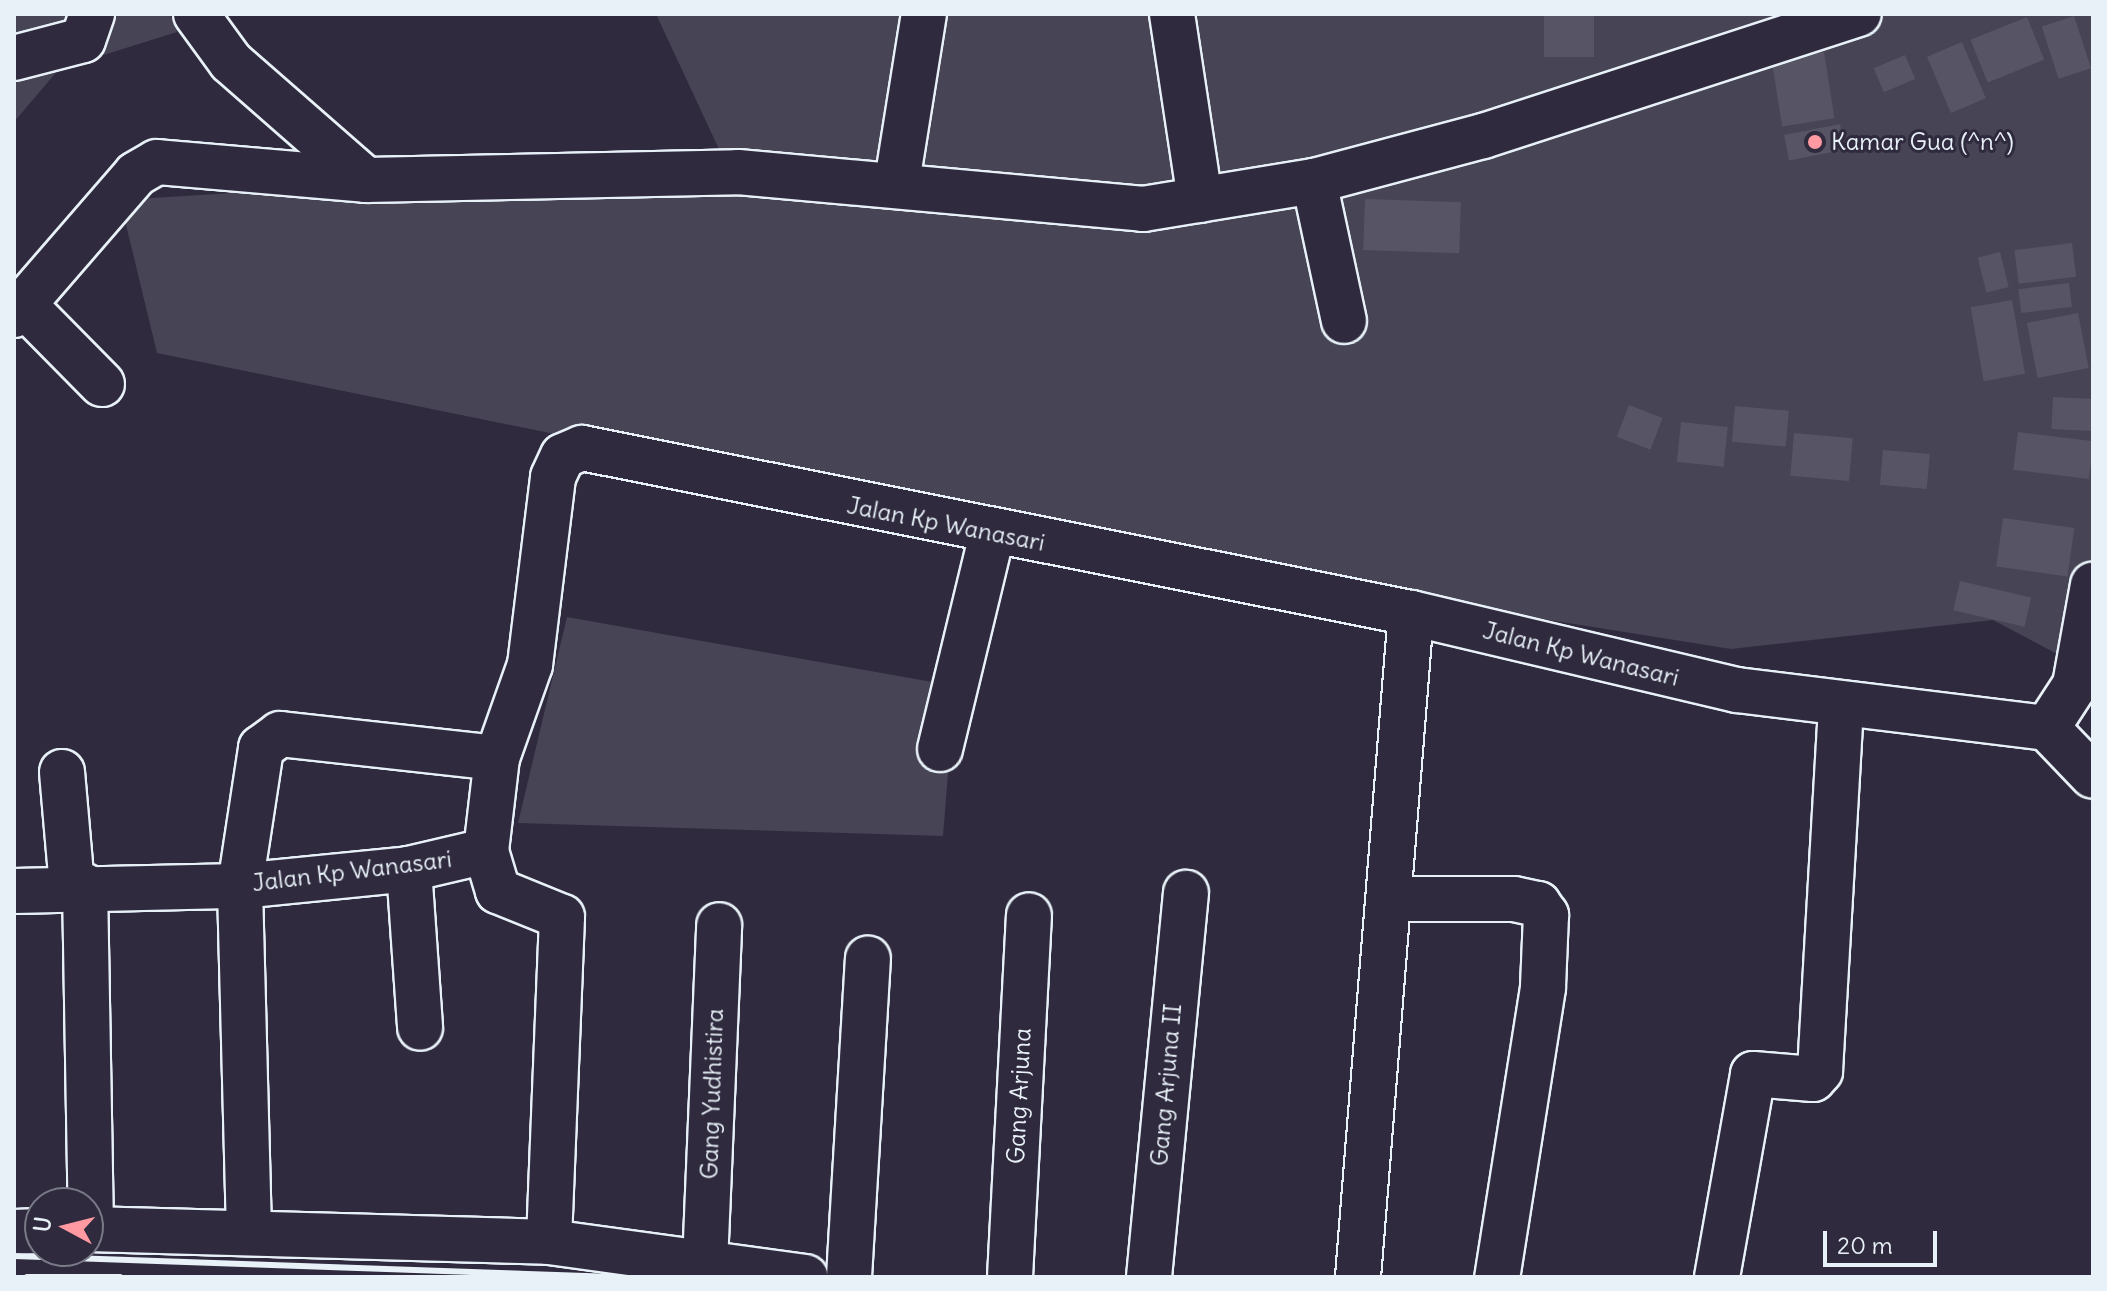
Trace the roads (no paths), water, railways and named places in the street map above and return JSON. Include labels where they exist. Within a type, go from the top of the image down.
[{"type":"street","points":[[14,58],[83,40],[92,14]]},
{"type":"street","points":[[196,14],[231,62],[366,180]]},
{"type":"street","points":[[897,182],[924,14]]},
{"type":"street","points":[[1172,14],[1200,200]]},
{"type":"street","points":[[102,384],[19,310],[136,174],[157,162],[366,180],[648,171],[897,182],[1080,209],[1200,200],[1314,181],[1592,105],[1859,14]]},
{"type":"street","points":[[1314,181],[1344,321]]},
{"type":"street","name":"Jalan Kp Wanasari","points":[[14,891],[78,887],[240,886],[409,869],[486,851],[497,758],[530,665],[553,477],[571,451],[596,448],[992,534],[1411,613],[1607,663],[1841,705],[2047,728]]},
{"type":"street","points":[[940,749],[992,534]]},
{"type":"street","points":[[2093,585],[2075,685],[2047,728],[2093,776]]},
{"type":"street","points":[[1358,1277],[1391,899],[1411,613]]},
{"type":"street","points":[[1717,1277],[1753,1074],[1813,1079],[1820,1071],[1841,705]]},
{"type":"street","points":[[249,1232],[240,886],[253,763],[269,738],[497,758]]},
{"type":"street","points":[[62,772],[78,887],[89,1187]]},
{"type":"street","points":[[486,851],[503,896],[562,917],[549,1242]]},
{"type":"street","points":[[409,869],[420,1028]]},
{"type":"street","name":"Gang Arjuna II","points":[[1149,1277],[1186,893]]},
{"type":"street","points":[[1391,899],[1514,899],[1538,904],[1546,915],[1543,988],[1497,1277]]},
{"type":"street","name":"Gang Arjuna","points":[[1010,1277],[1029,915]]},
{"type":"street","name":"Gang Yudhistira","points":[[705,1264],[719,925]]},
{"type":"street","points":[[849,1277],[868,959]]},
{"type":"street","points":[[104,1229],[549,1242],[806,1277]]},
{"type":"railway","points":[[14,1256],[615,1277]]},
{"type":"railway","points":[[27,1277],[120,1277]]},
{"type":"place","name":"Kamar Gua (^n^)","points":[[1815,142]]}]
